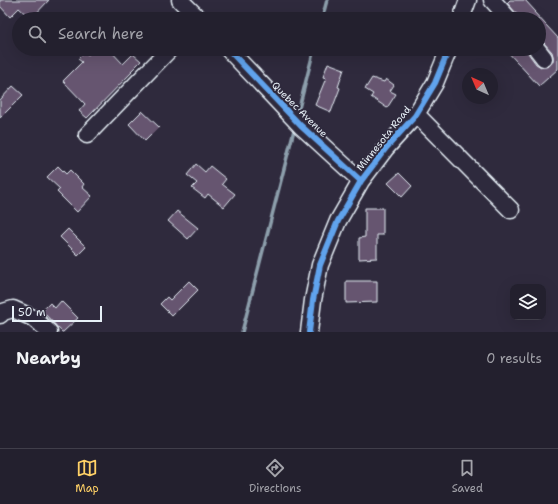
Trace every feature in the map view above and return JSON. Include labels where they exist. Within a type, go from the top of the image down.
[{"type":"street","points":[[180,0],[192,12]]},
{"type":"street","points":[[464,12],[468,0]]},
{"type":"street","points":[[492,0],[503,12]]},
{"type":"street","points":[[87,134],[163,56]]},
{"type":"street","name":"Quebec Avenue","points":[[234,56],[288,114],[361,181]]},
{"type":"street","name":"Minnesota Road","points":[[309,332],[313,300],[320,265],[338,221],[361,181],[386,148],[416,114],[435,83],[445,56]]},
{"type":"street","points":[[416,114],[511,210]]},
{"type":"street","points":[[0,315],[3,312],[13,309],[33,318],[49,332]]},
{"type":"building","points":[[0,0],[49,0],[38,12],[23,12],[19,8],[15,12],[12,12],[10,17],[0,6]]},
{"type":"building","points":[[510,0],[525,0],[535,11],[515,12],[507,3]]},
{"type":"building","points":[[546,25],[558,38],[558,69],[539,86],[511,56],[530,56],[536,64],[541,67],[546,67],[553,61],[552,52],[546,45]]},
{"type":"building","points":[[81,56],[116,56],[123,64],[131,56],[135,56],[141,61],[87,118],[79,111],[85,104],[63,81],[82,62],[78,59]]},
{"type":"building","points":[[328,63],[344,69],[338,87],[340,88],[331,112],[315,105],[326,78],[323,77]]},
{"type":"building","points":[[372,78],[384,82],[386,79],[394,85],[390,91],[396,94],[387,108],[371,97],[373,94],[365,89]]},
{"type":"building","points":[[13,86],[23,95],[0,118],[0,100]]},
{"type":"building","points":[[142,111],[159,127],[145,141],[129,124]]},
{"type":"building","points":[[196,164],[205,172],[210,166],[226,179],[222,184],[235,194],[224,207],[208,194],[205,198],[192,188],[197,183],[187,175]]},
{"type":"building","points":[[58,166],[66,174],[70,170],[84,184],[82,187],[92,196],[77,212],[57,192],[60,189],[47,177]]},
{"type":"building","points":[[399,173],[412,186],[402,197],[388,183]]},
{"type":"building","points":[[365,208],[383,208],[383,235],[377,235],[377,258],[359,259],[359,238],[365,237]]},
{"type":"building","points":[[177,211],[198,228],[188,239],[168,221]]},
{"type":"building","points":[[68,229],[86,247],[78,255],[60,237]]},
{"type":"building","points":[[189,281],[198,290],[172,316],[160,304],[167,297],[170,300]]},
{"type":"building","points":[[346,281],[377,281],[377,302],[346,303]]},
{"type":"building","points":[[61,301],[78,318],[63,332],[42,311],[50,303],[55,308]]},
{"type":"waterway","points":[[324,12],[327,0]]},
{"type":"waterway","points":[[297,116],[312,56]]},
{"type":"waterway","points":[[242,332],[295,126]]},
{"type":"cycle path","points":[[235,56],[301,126],[361,181]]},
{"type":"cycle path","points":[[309,332],[313,300],[320,265],[338,221],[361,181],[386,148],[415,116],[435,83],[446,56]]}]
